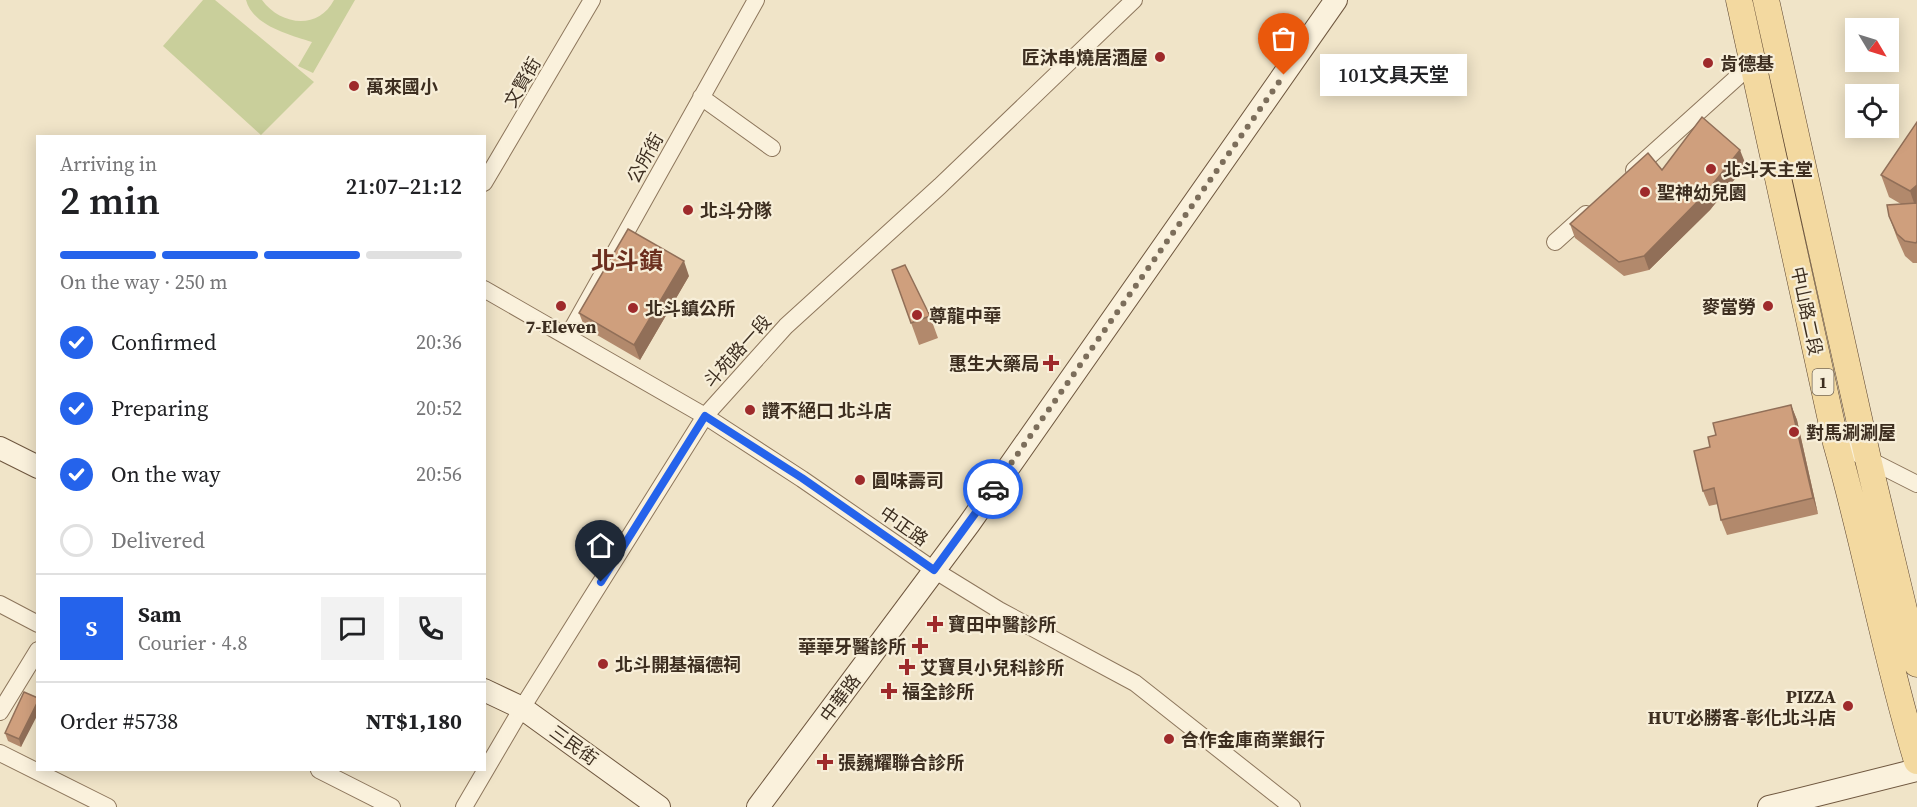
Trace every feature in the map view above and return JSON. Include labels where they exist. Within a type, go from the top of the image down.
[{"type":"main road","name":"中華路","points":[[758,807],[934,570],[1336,0]]},
{"type":"main road","name":"中山路二段","points":[[1738,0],[1836,442],[1857,514],[1902,713],[1917,761]]},
{"type":"main road","name":"中山路二段","points":[[1766,0],[1868,459],[1917,664]]},
{"type":"main road","points":[[0,448],[36,466]]},
{"type":"main road","name":"三民街","points":[[486,691],[522,708],[659,807]]},
{"type":"main road","points":[[1769,807],[1917,770]]},
{"type":"street","name":"文賢街","points":[[486,180],[592,0]]},
{"type":"street","name":"公所街","points":[[568,336],[756,0]]},
{"type":"street","name":"斗苑路一段","points":[[486,769],[705,416],[786,326],[940,186],[1134,0]]},
{"type":"street","points":[[1624,179],[1753,63]]},
{"type":"street","points":[[701,97],[772,148]]},
{"type":"street","points":[[1556,242],[1598,203]]},
{"type":"street","name":"中正路","points":[[486,290],[705,416],[802,478],[934,570],[999,610],[1135,683],[1292,807]]},
{"type":"street","points":[[1836,442],[1917,484]]},
{"type":"street","points":[[0,604],[36,623]]},
{"type":"street","points":[[0,712],[36,653]]},
{"type":"street","points":[[0,753],[108,807]]},
{"type":"street","points":[[321,771],[392,807]]},
{"type":"street","name":"斗苑路一段","points":[[464,807],[485,771]]},
{"type":"green space","points":[[203,0],[215,0],[314,82],[261,135],[163,46]]},
{"type":"green space","points":[[246,0],[262,0],[279,15],[299,21],[319,17],[334,0],[355,0],[313,73],[298,66],[312,42],[264,23],[256,17]]},
{"type":"building","points":[[1702,117],[1740,150],[1704,195],[1644,256],[1619,262],[1570,224],[1648,153],[1662,170]]},
{"type":"building","points":[[1917,122],[1917,185],[1910,191],[1881,175]]},
{"type":"building","points":[[1917,203],[1916,243],[1905,241],[1897,234],[1887,205]]},
{"type":"building","name":"北斗鎮公所","points":[[628,229],[684,261],[634,345],[579,313]]},
{"type":"building","points":[[905,265],[930,316],[911,323],[892,270]]},
{"type":"building","points":[[1791,405],[1813,498],[1721,520],[1714,488],[1703,491],[1694,451],[1710,447],[1708,437],[1716,435],[1713,423]]},
{"type":"building","points":[[24,692],[36,697],[36,705],[19,739],[5,733]]},
{"type":"way so far","points":[[993,489],[1284,75]]},
{"type":"place","name":"匠沐串燒居酒屋","points":[[1160,57]]},
{"type":"place","name":"肯德基","points":[[1708,63]]},
{"type":"place","name":"101文具天堂","points":[[1284,75]]},
{"type":"place","name":"萬來國小","points":[[354,86]]},
{"type":"place","name":"北斗天主堂","points":[[1711,169]]},
{"type":"place","name":"聖神幼兒園","points":[[1645,192]]},
{"type":"place","name":"北斗分隊","points":[[688,210]]},
{"type":"place","name":"7-Eleven","points":[[561,306]]},
{"type":"place","name":"麥當勞","points":[[1768,306]]},
{"type":"place","name":"北斗鎮公所","points":[[633,308]]},
{"type":"place","name":"尊龍中華","points":[[917,315]]},
{"type":"place","name":"惠生大藥局","points":[[1051,363]]},
{"type":"place","name":"讚不絕口 北斗店","points":[[750,410]]},
{"type":"place","name":"對馬涮涮屋","points":[[1794,432]]},
{"type":"place","name":"圓味壽司","points":[[860,480]]},
{"type":"place","name":"寶田中醫診所","points":[[935,624]]},
{"type":"place","name":"華華牙醫診所","points":[[920,646]]},
{"type":"place","name":"北斗開基福德祠","points":[[603,664]]},
{"type":"place","name":"艾寶貝小兒科診所","points":[[907,667]]},
{"type":"place","name":"福全診所","points":[[889,691]]},
{"type":"place","name":"PIZZA HUT必勝客-彰化北斗店","points":[[1848,706]]},
{"type":"place","name":"合作金庫商業銀行","points":[[1169,739]]},
{"type":"place","name":"張巍耀聯合診所","points":[[825,762]]},
{"type":"district","name":"北斗鎮","points":[[627,260]]},
{"type":"route","points":[[601,582],[705,416],[802,478],[934,570],[993,489]]}]
